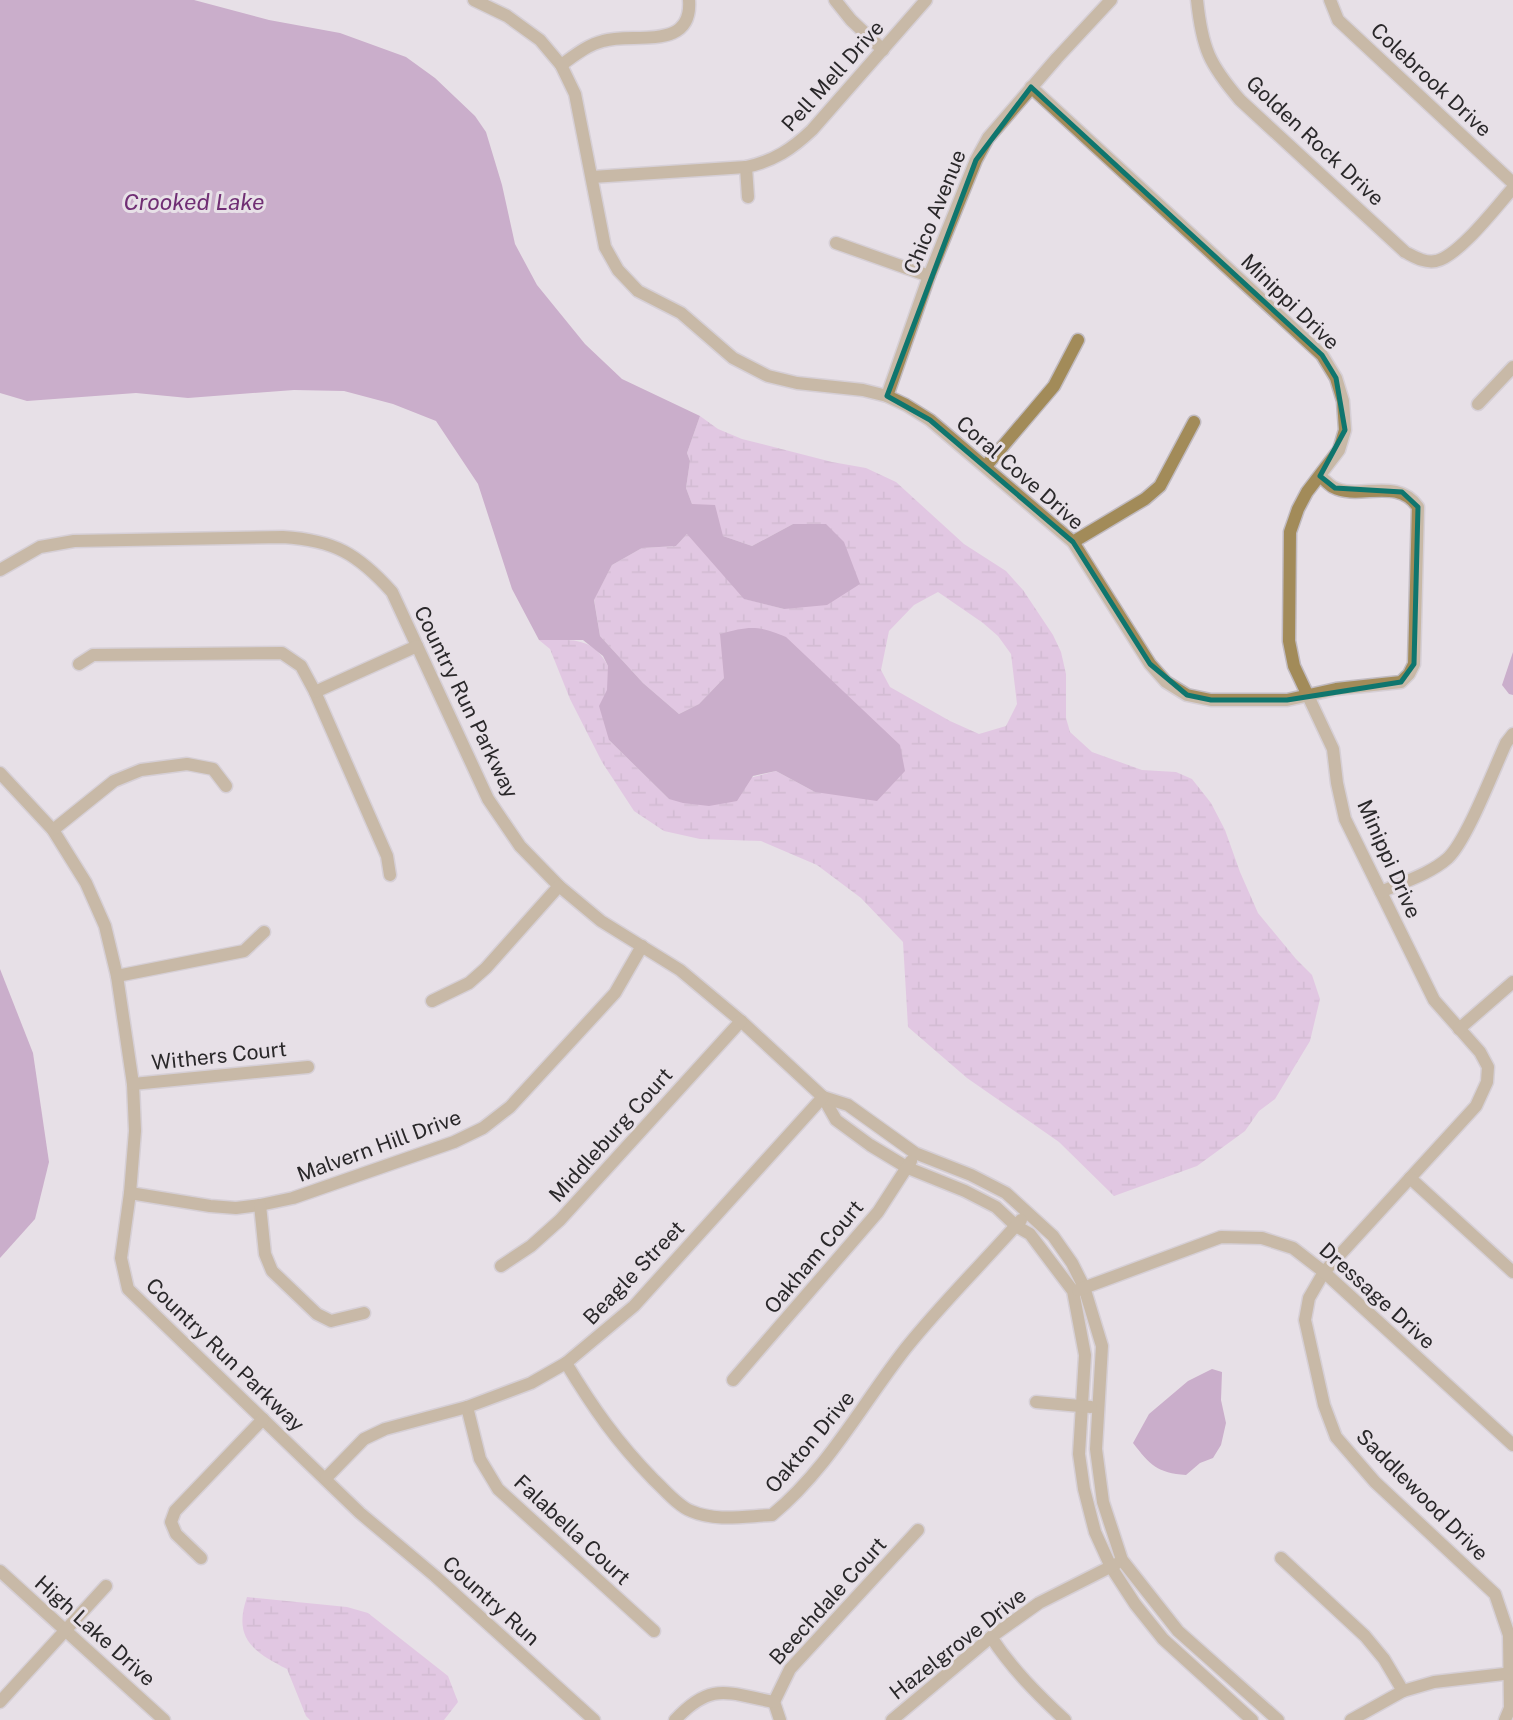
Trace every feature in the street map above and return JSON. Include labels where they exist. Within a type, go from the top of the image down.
[{"type":"street","name":"Coral Cove Drive","points":[[474,0],[507,16],[540,40],[561,65],[575,94],[606,247],[618,270],[638,291],[681,313],[733,358],[768,376],[887,396],[930,420],[1073,542],[1150,664],[1166,682],[1187,695],[1211,701],[1287,700],[1336,689],[1401,681],[1409,674],[1414,664],[1418,507],[1412,498],[1402,492],[1335,488],[1320,475]]},
{"type":"street","points":[[561,65],[589,46],[606,40],[663,37],[676,31],[686,21],[689,0]]},
{"type":"street","points":[[835,0],[851,20],[883,50]]},
{"type":"street","name":"Pell Mell Drive","points":[[592,177],[746,167],[768,162],[793,148],[926,0]]},
{"type":"street","name":"Chico Avenue","points":[[887,396],[929,276],[976,160],[988,138],[1111,0]]},
{"type":"street","name":"Golden Rock Drive","points":[[1197,0],[1206,53],[1220,77],[1240,100],[1405,252],[1423,261],[1437,261],[1454,253],[1513,188]]},
{"type":"street","name":"Colebrook Drive","points":[[1330,0],[1338,20],[1513,183]]},
{"type":"street","name":"Minippi Drive","points":[[1031,87],[1322,355],[1336,378],[1343,401],[1345,430],[1339,450],[1298,509],[1290,532],[1289,641],[1294,666],[1333,749],[1345,819],[1434,1000],[1480,1052],[1488,1067],[1487,1082],[1476,1106],[1450,1136]]},
{"type":"street","points":[[746,167],[748,197]]},
{"type":"street","points":[[836,243],[929,276]]},
{"type":"street","points":[[986,466],[1054,386],[1078,340]]},
{"type":"street","points":[[1478,404],[1512,368]]},
{"type":"street","points":[[1073,542],[1145,499],[1160,486],[1194,422]]},
{"type":"street","name":"Country Run Parkway","points":[[0,570],[40,547],[74,541],[283,537],[313,539],[346,551],[371,568],[392,592],[488,799],[520,846],[559,886],[600,921],[680,970],[741,1021],[823,1097],[836,1121],[870,1146],[908,1168],[996,1207],[1016,1226],[1030,1234],[1079,1289],[1085,1355],[1079,1454],[1084,1489],[1095,1532],[1116,1563],[1178,1631],[1278,1720]]},
{"type":"street","points":[[315,692],[418,646]]},
{"type":"street","points":[[79,664],[93,655],[282,653],[300,666],[315,692],[387,856],[390,876]]},
{"type":"street","points":[[1381,892],[1435,867],[1449,857],[1460,842],[1506,743],[1513,734]]},
{"type":"street","points":[[53,830],[114,781],[141,769],[187,764],[213,769],[226,786]]},
{"type":"street","name":"Country Run Parkway","points":[[0,773],[53,830],[86,883],[105,926],[117,976],[133,1084],[135,1131],[121,1258],[128,1289],[360,1513]]},
{"type":"street","points":[[432,1001],[469,983],[486,968],[559,886]]},
{"type":"street","points":[[117,976],[244,951],[264,932]]},
{"type":"street","name":"Malvern Hill Drive","points":[[130,1193],[210,1206],[236,1208],[260,1205],[306,1194],[454,1142],[483,1128],[510,1107],[615,993],[642,946]]},
{"type":"street","points":[[1459,1029],[1513,982]]},
{"type":"street","name":"Middleburg Court","points":[[501,1266],[531,1246],[560,1220],[741,1021]]},
{"type":"street","name":"Withers Court","points":[[133,1084],[308,1067]]},
{"type":"street","name":"Country Run Parkway","points":[[823,1097],[848,1105],[915,1153],[971,1175],[1006,1194],[1053,1236],[1072,1263],[1079,1289],[1102,1346],[1097,1449],[1103,1502],[1116,1563],[1135,1604],[1163,1639],[1252,1720]]},
{"type":"street","name":"Beagle Street","points":[[326,1478],[364,1439],[374,1434],[428,1416],[467,1407],[531,1383],[566,1363],[634,1306],[823,1097]]},
{"type":"street","name":"Saddlewood Drive","points":[[1450,1136],[1324,1272],[1309,1298],[1305,1320],[1324,1405],[1336,1437],[1375,1482],[1495,1594],[1509,1635],[1512,1674],[1510,1708],[1505,1720]]},
{"type":"street","name":"Oakham Court","points":[[733,1380],[878,1212],[915,1153]]},
{"type":"street","points":[[1410,1178],[1513,1272]]},
{"type":"street","points":[[260,1205],[265,1254],[272,1271],[317,1314],[331,1321],[364,1313]]},
{"type":"street","name":"Oakton Drive","points":[[566,1363],[594,1410],[622,1446],[667,1493],[690,1511],[718,1518],[772,1515],[804,1485],[850,1428],[904,1350],[934,1313],[1028,1213]]},
{"type":"street","name":"Dressage Drive","points":[[1079,1289],[1221,1237],[1262,1238],[1293,1248],[1324,1272],[1513,1445]]},
{"type":"street","points":[[1037,1402],[1098,1408]]},
{"type":"street","name":"Falabella Court","points":[[467,1407],[480,1459],[498,1489],[654,1631]]},
{"type":"street","points":[[201,1558],[176,1534],[171,1522],[175,1511],[263,1419]]},
{"type":"street","name":"Country Run","points":[[360,1513],[435,1576],[594,1720]]},
{"type":"street","name":"Beechdale Court","points":[[774,1702],[790,1669],[918,1530]]},
{"type":"street","points":[[1281,1558],[1365,1636],[1384,1659],[1403,1691]]},
{"type":"street","name":"Hazelgrove Drive","points":[[892,1720],[991,1637],[1039,1603],[1116,1563]]},
{"type":"street","name":"High Lake Drive","points":[[0,1571],[157,1718]]},
{"type":"street","points":[[0,1702],[106,1586]]},
{"type":"street","points":[[991,1637],[1027,1685],[1065,1720]]},
{"type":"street","points":[[1351,1720],[1403,1691],[1434,1682],[1512,1674]]},
{"type":"street","points":[[675,1720],[689,1705],[709,1694],[722,1692],[774,1702],[780,1720]]},
{"type":"highlighted area","points":[[1031,87],[1322,355],[1336,378],[1345,430],[1320,476],[1335,488],[1402,492],[1418,507],[1414,664],[1401,682],[1287,700],[1211,700],[1187,695],[1150,664],[1073,542],[930,420],[887,396],[976,160]]},
{"type":"green space","points":[[700,416],[718,429],[742,439],[866,468],[896,482],[964,544],[1006,571],[1023,590],[1061,652],[1066,674],[1066,718],[1070,732],[1092,752],[1142,770],[1176,772],[1192,779],[1211,803],[1225,830],[1258,913],[1312,975],[1320,999],[1310,1041],[1275,1099],[1259,1111],[1245,1131],[1197,1166],[1114,1196],[1059,1142],[967,1078],[908,1027],[903,942],[861,898],[817,865],[761,841],[700,839],[664,831],[634,811],[602,762],[570,699],[550,649],[539,640],[579,641],[602,656],[608,666],[609,740],[669,799],[776,771],[815,792],[724,678],[699,704],[679,714],[643,683],[600,636],[594,599],[612,565],[642,548],[676,546],[688,533],[745,599],[784,609],[793,524],[752,546],[723,536],[692,504],[686,488],[690,461],[687,453]],"holes":[[[938,592],[998,636],[1011,654],[1017,704],[1006,726],[979,734],[890,687],[881,670],[889,631],[914,605]]]},
{"type":"green space","points":[[247,1597],[347,1607],[368,1613],[448,1676],[458,1702],[444,1720],[310,1720],[287,1669],[255,1649],[244,1633],[243,1611]]},
{"type":"water","name":"Crooked Lake","points":[[0,0],[194,0],[269,20],[340,33],[406,57],[435,78],[475,116],[486,132],[502,185],[515,244],[537,285],[585,344],[622,379],[700,416],[687,453],[690,461],[686,488],[692,504],[715,505],[723,536],[752,546],[793,524],[826,524],[844,542],[860,584],[827,605],[784,609],[744,599],[687,534],[676,546],[642,548],[612,565],[594,600],[600,636],[643,683],[679,714],[699,704],[724,678],[720,634],[753,628],[786,637],[900,745],[905,771],[877,801],[815,792],[776,771],[753,776],[737,801],[709,806],[669,799],[609,740],[599,706],[607,690],[608,666],[603,656],[583,640],[539,640],[512,589],[478,484],[436,421],[393,404],[344,391],[294,390],[188,398],[136,393],[27,401],[0,393]]},
{"type":"water","points":[[1513,652],[1513,695],[1502,685]]},
{"type":"water","points":[[0,969],[33,1053],[49,1162],[35,1219],[0,1258]]},
{"type":"water","points":[[1212,1369],[1222,1372],[1221,1400],[1226,1423],[1221,1445],[1213,1458],[1200,1463],[1186,1475],[1161,1470],[1133,1443],[1149,1414],[1188,1381]]}]
